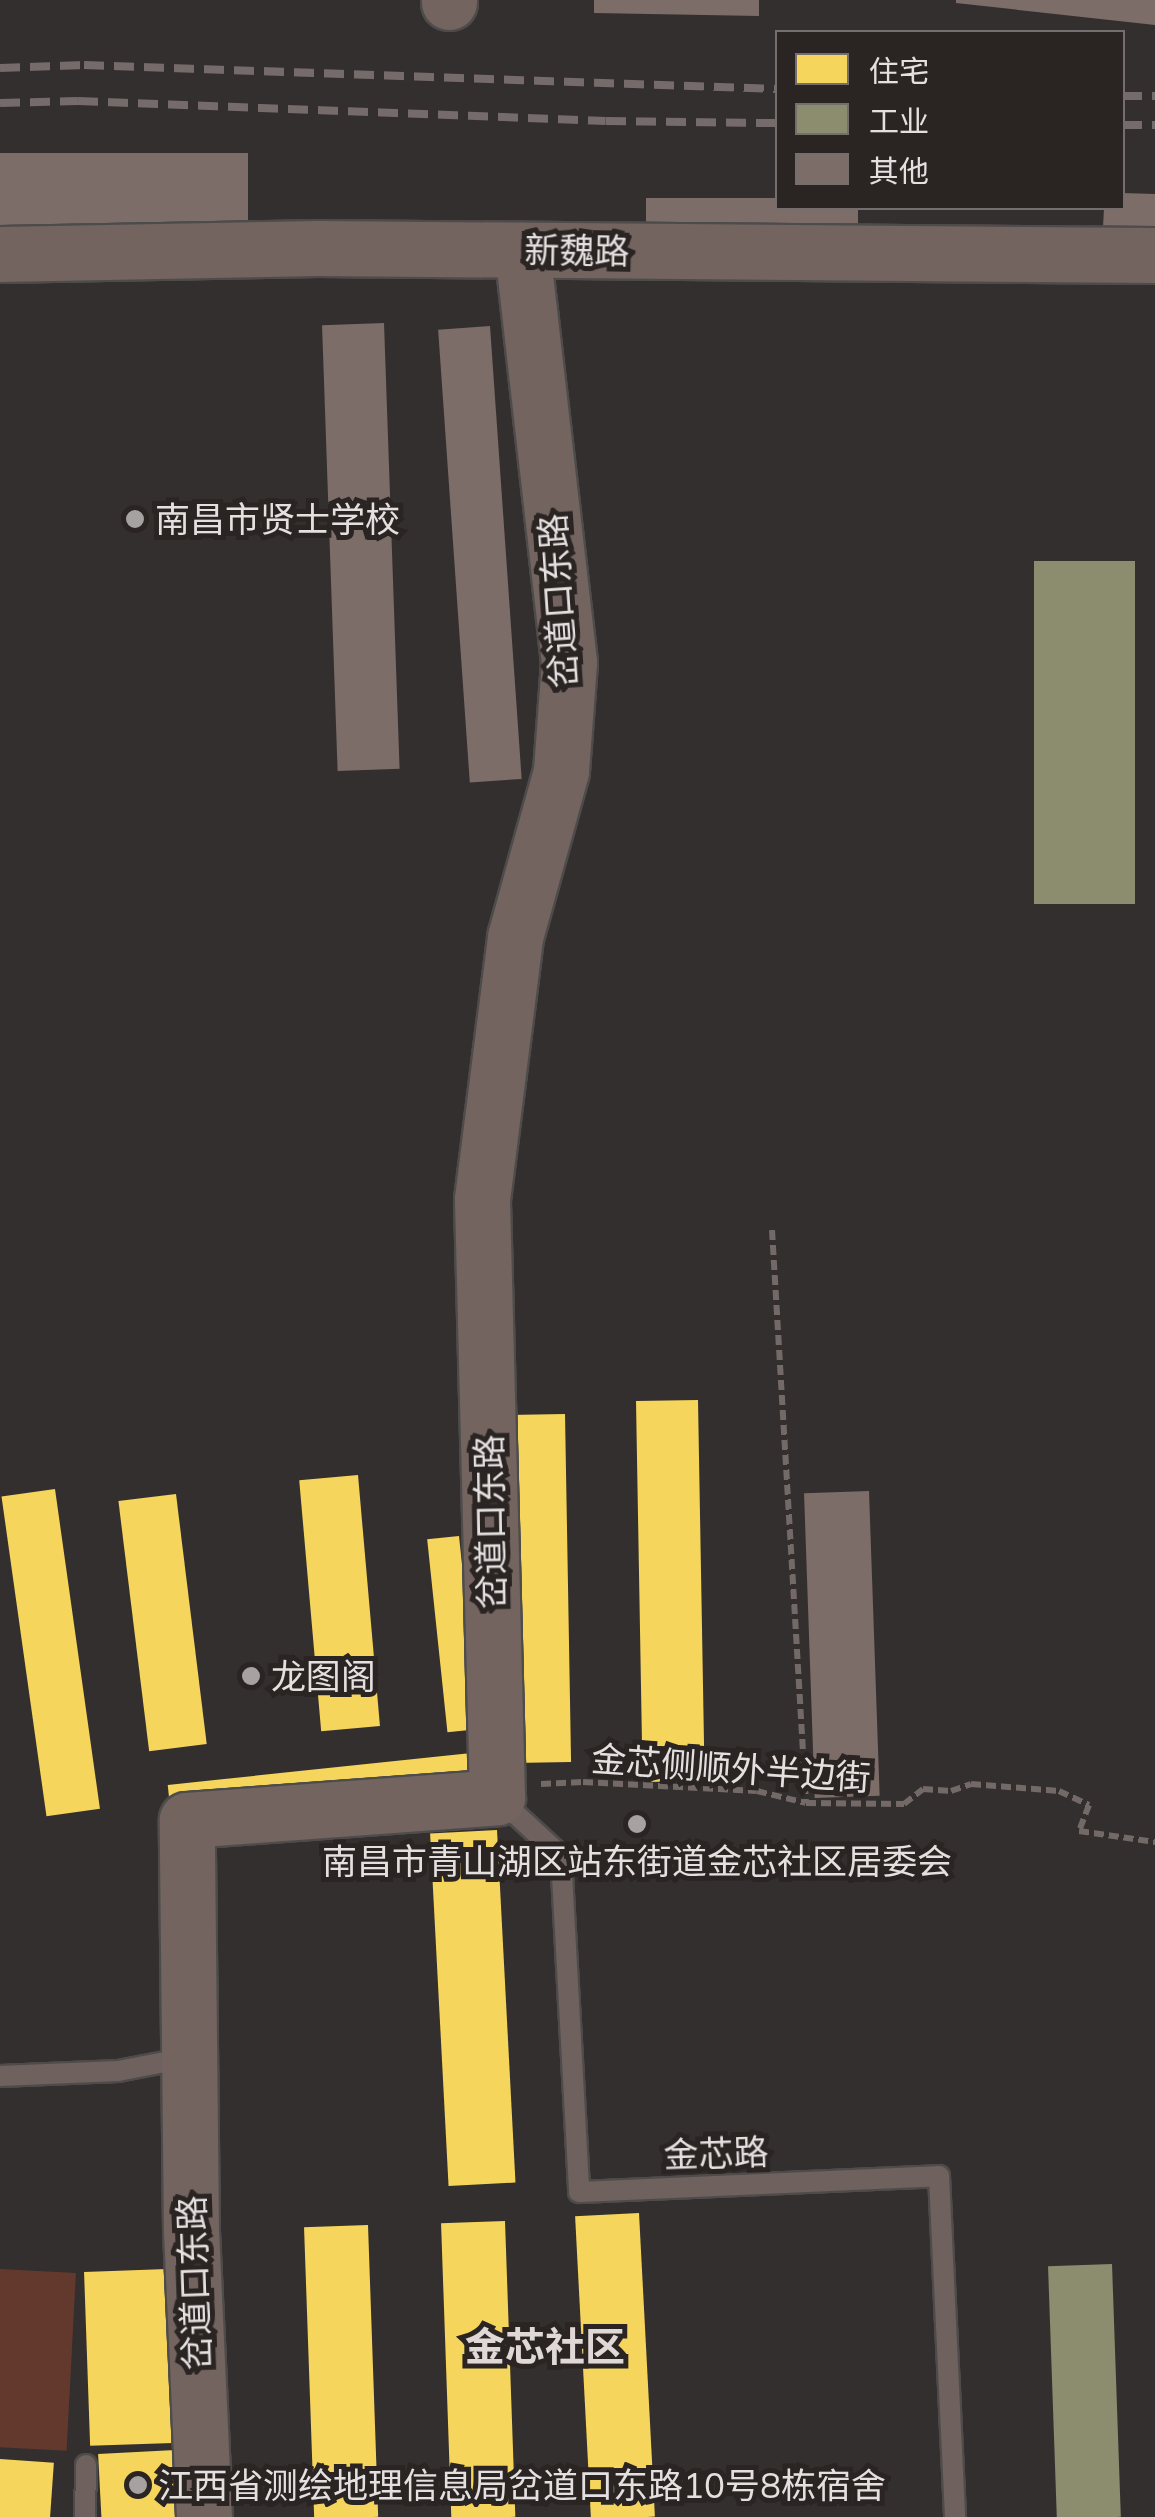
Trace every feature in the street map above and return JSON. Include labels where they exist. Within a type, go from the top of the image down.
[{"type":"street","name":"新魏路","points":[[0,254],[318,248],[1155,256]]},
{"type":"street","name":"岔道口东路","points":[[204,2517],[191,2232],[186,1820],[497,1797],[482,1200],[515,938],[561,771],[569,662],[522,250]]},
{"type":"lane","name":"金芯路","points":[[497,1797],[562,1856],[579,2192],[939,2176],[955,2517]]},
{"type":"lane","points":[[0,2076],[135,2068],[170,2061],[189,2042]]},
{"type":"lane","points":[[85,2517],[86,2465]]},
{"type":"path","points":[[772,1230],[806,1803]]},
{"type":"path","name":"金芯侧顺外半边街","points":[[497,1797],[528,1785],[583,1782],[757,1791],[806,1803],[904,1804],[923,1789],[951,1790],[971,1784],[1059,1791],[1089,1805],[1079,1832],[1155,1842]]},
{"type":"shaded area","points":[[0,2269],[76,2273],[67,2451],[0,2447]]},
{"type":"building: 住宅","points":[[698,1400],[705,1781],[643,1782],[636,1401]]},
{"type":"building: 住宅","points":[[565,1414],[571,1762],[514,1763],[508,1415]]},
{"type":"building: 住宅","points":[[358,1475],[380,1726],[321,1731],[299,1480]]},
{"type":"building: 住宅","points":[[55,1489],[100,1809],[46,1816],[2,1497]]},
{"type":"building: 住宅","points":[[176,1494],[207,1744],[149,1751],[118,1501]]},
{"type":"building: 住宅","points":[[459,1536],[479,1729],[447,1732],[427,1539]]},
{"type":"building: 住宅","points":[[481,1752],[484,1781],[171,1814],[168,1785]]},
{"type":"building: 住宅","points":[[497,1830],[515,2183],[449,2186],[430,1834]]},
{"type":"building: 住宅","points":[[639,2213],[655,2517],[591,2517],[575,2216]]},
{"type":"building: 住宅","points":[[505,2221],[515,2517],[451,2517],[441,2223]]},
{"type":"building: 住宅","points":[[368,2225],[378,2517],[314,2517],[304,2227]]},
{"type":"building: 住宅","points":[[167,2269],[173,2443],[90,2446],[84,2272]]},
{"type":"building: 住宅","name":"江西省测绘地理信息局岔道口东路10号8栋宿舍","points":[[175,2450],[179,2517],[101,2517],[98,2454]]},
{"type":"building: 住宅","points":[[0,2459],[54,2463],[50,2517],[0,2517]]},
{"type":"building: 工业","points":[[1034,561],[1135,561],[1135,904],[1034,904]]},
{"type":"building: 工业","points":[[1112,2264],[1121,2517],[1057,2517],[1048,2266]]},
{"type":"building: 其他","points":[[594,0],[759,0],[759,16],[594,13]]},
{"type":"building: 其他","points":[[1155,0],[1155,25],[956,3]]},
{"type":"building: 其他","points":[[0,153],[248,153],[248,245],[0,245]]},
{"type":"building: 其他","points":[[1125,193],[1155,194],[1155,227],[1103,227],[1104,210],[1125,210]]},
{"type":"building: 其他","points":[[646,198],[775,198],[775,210],[858,210],[858,243],[646,245]]},
{"type":"building: 其他","points":[[384,323],[400,769],[338,771],[322,325]]},
{"type":"building: 其他","points":[[490,326],[522,779],[470,783],[438,330]]},
{"type":"building: 其他","points":[[869,1491],[880,1796],[815,1798],[804,1493]]},
{"type":"railway","points":[[0,68],[84,65],[775,89]]},
{"type":"railway","points":[[1125,96],[1155,96]]},
{"type":"railway","points":[[0,103],[78,101],[606,121],[775,123]]},
{"type":"railway","points":[[1125,125],[1155,125]]},
{"type":"place","name":"南昌市贤士学校","points":[[135,519]]},
{"type":"place","name":"龙图阁","points":[[251,1676]]},
{"type":"place","name":"南昌市青山湖区站东街道金芯社区居委会","points":[[637,1824]]},
{"type":"place","name":"江西省测绘地理信息局岔道口东路10号8栋宿舍","points":[[138,2485]]},
{"type":"district","name":"金芯社区","points":[[545,2346]]}]
